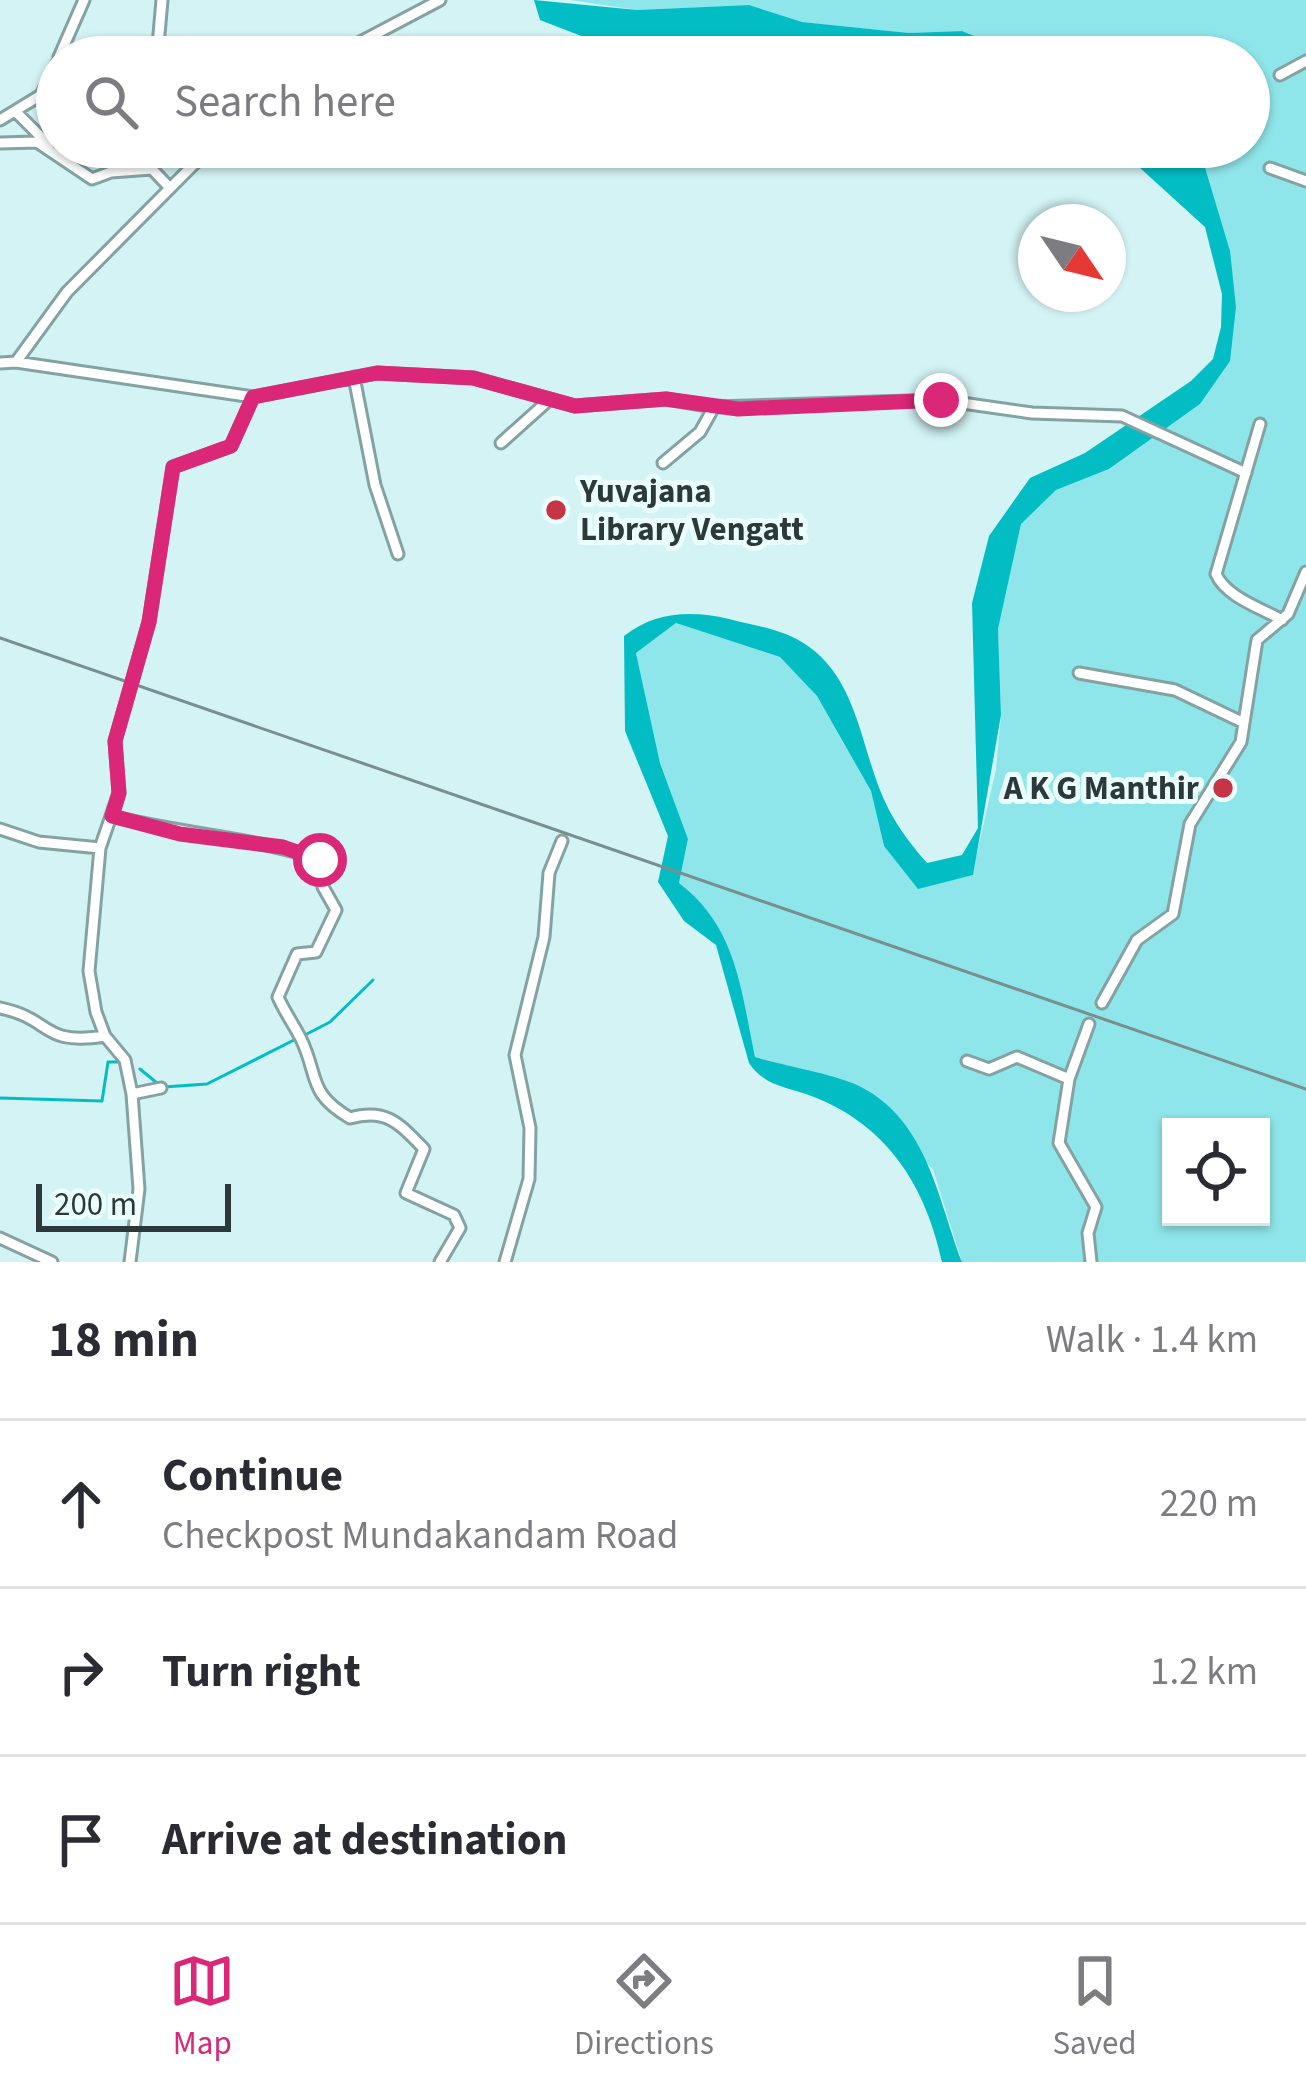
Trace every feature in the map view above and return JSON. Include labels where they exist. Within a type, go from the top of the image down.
[{"type":"street","points":[[68,36],[84,0]]},
{"type":"street","points":[[159,36],[162,0]]},
{"type":"street","points":[[372,36],[440,0]]},
{"type":"street","points":[[1280,75],[1306,61]]},
{"type":"street","points":[[0,120],[36,98]]},
{"type":"street","points":[[16,112],[36,132]]},
{"type":"street","points":[[0,143],[36,142]]},
{"type":"street","points":[[78,168],[92,179],[111,172],[152,169],[170,188]]},
{"type":"street","points":[[16,362],[67,292],[190,168]]},
{"type":"street","points":[[1270,168],[1306,181]]},
{"type":"street","points":[[0,363],[253,397],[377,373],[473,378],[575,406],[666,399],[714,407],[941,400],[1122,416],[1246,473]]},
{"type":"street","points":[[354,377],[375,485],[398,554]]},
{"type":"street","points":[[130,1262],[139,1189],[132,1094],[125,1060],[106,1036],[89,971],[100,848],[119,793],[115,741],[127,684],[149,622],[173,467],[231,446],[253,397]]},
{"type":"street","points":[[501,443],[550,399]]},
{"type":"street","points":[[664,463],[700,432],[714,407]]},
{"type":"street","points":[[1261,424],[1216,574],[1218,582],[1241,599],[1282,620]]},
{"type":"street","points":[[1102,1003],[1137,940],[1173,914],[1190,824],[1241,742],[1250,661],[1259,637],[1282,620],[1306,572]]},
{"type":"street","points":[[1079,673],[1175,690],[1244,723]]},
{"type":"street","points":[[112,816],[180,834],[283,847],[325,864],[323,887],[336,910],[316,952],[297,954],[278,997],[299,1035],[311,1081],[322,1097],[350,1118],[375,1111],[391,1117],[424,1149],[406,1193],[454,1215],[460,1228],[440,1262]]},
{"type":"street","points":[[0,829],[39,842],[100,848]]},
{"type":"street","points":[[505,1262],[521,1219],[530,1162],[530,1128],[514,1054],[544,937],[549,873],[562,841]]},
{"type":"street","points":[[0,1008],[27,1014],[49,1034],[68,1042],[106,1036]]},
{"type":"street","points":[[1089,1024],[1069,1079],[1059,1143],[1096,1207],[1088,1233],[1091,1262]]},
{"type":"street","points":[[967,1060],[989,1069],[1017,1057],[1069,1079]]},
{"type":"street","points":[[132,1094],[161,1088]]},
{"type":"street","points":[[0,1238],[52,1262]]},
{"type":"shaded area","points":[[534,0],[637,10],[749,5],[802,22],[909,33],[962,31],[974,36],[581,36],[540,20]]},
{"type":"shaded area","points":[[570,0],[1306,0],[1306,1262],[962,1262],[933,1169],[807,1074],[755,1057],[740,984],[725,940],[698,900],[679,883],[688,839],[660,763],[636,653],[676,623],[780,657],[817,696],[871,791],[884,846],[918,888],[972,875],[996,769],[1001,715],[998,629],[1021,523],[1056,490],[1109,469],[1200,404],[1236,307],[1205,168],[1270,168],[1270,36],[974,36],[962,31],[909,33],[801,22],[749,5],[637,10]]},
{"type":"shaded area","points":[[1140,168],[1205,168],[1230,251],[1236,307],[1230,361],[1200,404],[1109,469],[1056,490],[1021,524],[998,629],[1001,715],[973,875],[918,889],[884,846],[871,791],[817,696],[780,657],[676,623],[636,653],[660,763],[688,839],[679,883],[698,900],[725,940],[740,984],[755,1057],[852,1083],[885,1103],[903,1121],[928,1165],[962,1262],[942,1262],[914,1184],[883,1142],[840,1109],[770,1082],[749,1063],[716,945],[684,921],[658,882],[668,836],[625,731],[624,636],[661,618],[700,614],[770,629],[808,646],[826,661],[850,700],[880,789],[906,838],[927,863],[962,855],[978,828],[972,603],[989,536],[1030,478],[1085,453],[1191,381],[1213,359],[1222,294],[1205,227]]},
{"type":"waterway","points":[[303,1036],[330,1022],[373,980]]},
{"type":"waterway","points":[[164,1087],[207,1084],[294,1040]]},
{"type":"waterway","points":[[0,1098],[102,1101],[108,1062],[120,1062]]},
{"type":"waterway","points":[[140,1069],[157,1083]]},
{"type":"railway","points":[[0,638],[1306,1089]]},
{"type":"place","name":"Yuvajana Library Vengatt","points":[[556,510]]},
{"type":"place","name":"A K G Manthir","points":[[1223,788]]},
{"type":"route","points":[[320,860],[283,847],[260,848],[180,834],[112,816],[119,793],[115,741],[127,684],[149,622],[173,467],[231,446],[253,397],[377,373],[473,378],[575,406],[666,399],[738,409],[941,400]]}]
